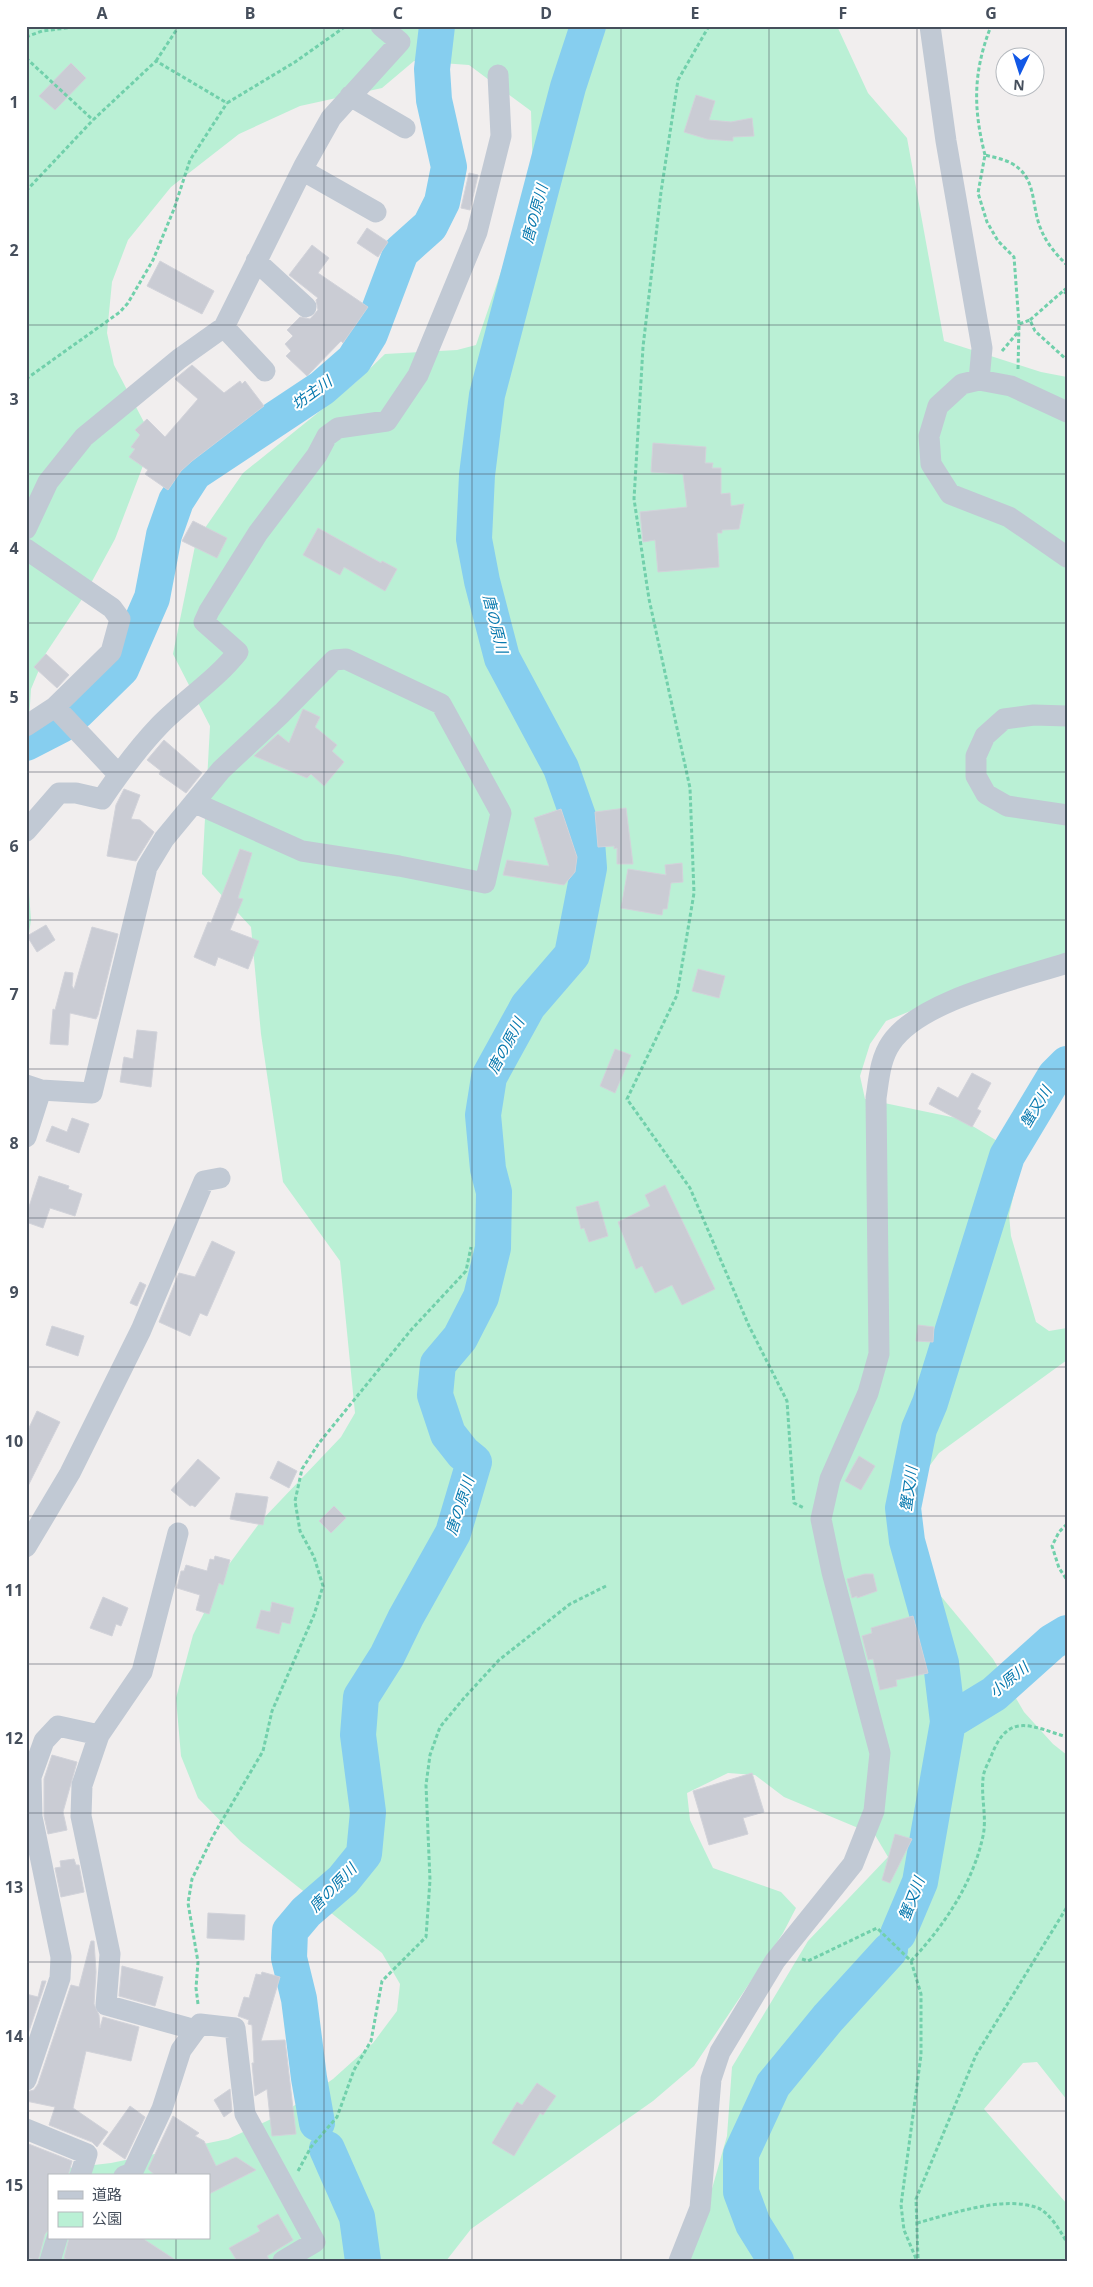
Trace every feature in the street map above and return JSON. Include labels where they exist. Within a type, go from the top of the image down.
[{"type":"street","points":[[26,529],[48,482],[84,437],[179,359],[224,327],[330,118],[400,42],[381,26]]},
{"type":"street","points":[[930,26],[946,142],[982,348],[979,380]]},
{"type":"street","points":[[26,831],[59,793],[76,793],[102,799],[159,726],[225,668],[238,652],[204,622],[208,611],[258,533],[316,455],[327,436],[338,428],[387,421],[418,375],[477,232],[487,197],[501,136],[498,75]]},
{"type":"street","points":[[350,96],[405,128]]},
{"type":"street","points":[[302,170],[376,212]]},
{"type":"street","points":[[256,261],[306,306]]},
{"type":"street","points":[[224,327],[265,371]]},
{"type":"street","points":[[1067,412],[1018,389],[979,380],[962,384],[938,406],[929,436],[931,464],[950,494],[1009,517],[1067,557]]},
{"type":"street","points":[[26,549],[112,608],[120,619],[111,652],[95,670],[55,707],[26,726]]},
{"type":"street","points":[[26,1137],[33,1088],[92,1093],[147,868],[164,839],[195,804],[221,770],[282,713],[334,660],[346,659],[441,704],[501,813],[485,883],[399,866],[302,851],[195,804]]},
{"type":"street","points":[[55,707],[119,775]]},
{"type":"street","points":[[1067,716],[1034,715],[1004,718],[985,736],[976,756],[976,776],[986,794],[1006,806],[1067,815]]},
{"type":"street","points":[[679,2261],[700,2208],[711,2079],[720,2052],[782,1952],[853,1864],[874,1811],[880,1752],[832,1572],[821,1519],[830,1479],[868,1393],[879,1354],[876,1098],[880,1065],[892,1042],[920,1016],[956,999],[1067,963]]},
{"type":"street","points":[[26,1547],[70,1473],[141,1330],[204,1181],[220,1178]]},
{"type":"street","points":[[178,1533],[142,1672],[99,1735],[82,1785],[81,1816],[110,1954],[106,2005],[198,2027],[235,2028],[246,2114],[263,2150],[315,2242],[283,2261]]},
{"type":"street","points":[[26,2080],[60,1978],[61,1957],[32,1816],[31,1777],[44,1741],[58,1726],[99,1735]]},
{"type":"street","points":[[129,2174],[132,2173],[162,2109],[181,2050],[198,2027]]},
{"type":"street","points":[[26,2129],[87,2154],[81,2174]]},
{"type":"street","points":[[50,2261],[56,2240]]},
{"type":"path","points":[[26,37],[42,31],[84,26]]},
{"type":"path","points":[[26,191],[93,120],[156,61],[179,26]]},
{"type":"path","points":[[26,379],[120,312],[128,303],[153,260],[174,209],[190,160],[227,103],[295,62],[346,26]]},
{"type":"path","points":[[709,26],[678,80],[661,192],[643,347],[634,499],[649,599],[690,788],[694,893],[677,996],[627,1100],[690,1188],[748,1326],[787,1401],[794,1503],[821,1519]]},
{"type":"path","points":[[991,26],[982,48],[976,76],[977,124],[985,155],[978,192],[987,222],[998,241],[1014,257],[1019,324],[1018,389]]},
{"type":"path","points":[[26,58],[93,120]]},
{"type":"path","points":[[156,61],[227,103]]},
{"type":"path","points":[[985,155],[1011,163],[1024,173],[1031,184],[1039,226],[1048,244],[1067,265]]},
{"type":"path","points":[[1019,324],[1030,320],[1067,288]]},
{"type":"path","points":[[1062,291],[1067,294]]},
{"type":"path","points":[[1030,320],[1035,331],[1067,360]]},
{"type":"path","points":[[198,2027],[196,1988],[198,1962],[188,1903],[192,1879],[213,1836],[263,1751],[272,1711],[314,1615],[323,1586],[314,1557],[300,1531],[295,1501],[302,1469],[319,1443],[411,1330],[466,1271],[471,1247]]},
{"type":"path","points":[[1067,1524],[1059,1532],[1052,1546],[1059,1568],[1067,1580]]},
{"type":"path","points":[[288,2192],[311,2147],[337,2118],[354,2070],[371,2041],[382,1981],[426,1937],[430,1880],[426,1785],[430,1755],[440,1727],[499,1660],[570,1604],[606,1586]]},
{"type":"path","points":[[911,1960],[931,1940],[970,1880],[984,1835],[983,1777],[996,1744],[1009,1728],[1024,1724],[1067,1737]]},
{"type":"path","points":[[918,2261],[916,2199],[976,2055],[1067,1907]]},
{"type":"path","points":[[782,1952],[808,1961],[877,1928],[911,1960],[922,1994],[921,2054],[901,2205],[904,2230],[918,2261]]},
{"type":"path","points":[[917,2223],[969,2210],[1010,2204],[1040,2208],[1061,2230],[1067,2243]]},
{"type":"green space","points":[[26,26],[837,26],[868,93],[907,138],[944,341],[1041,372],[1067,377],[1067,953],[940,999],[886,1021],[870,1044],[860,1076],[865,1099],[961,1119],[1017,1153],[1020,1167],[1009,1215],[1011,1236],[1036,1322],[1049,1331],[1067,1328],[1067,1360],[939,1453],[911,1491],[909,1506],[935,1589],[993,1659],[1024,1712],[1053,1744],[1067,1755],[1067,2100],[1037,2062],[1023,2063],[984,2109],[1067,2204],[1067,2261],[688,2261],[698,2238],[727,2136],[732,2067],[808,1941],[888,1857],[875,1835],[784,1797],[755,1775],[728,1773],[687,1793],[690,1820],[713,1868],[781,1892],[796,1908],[783,1933],[694,2066],[653,2101],[471,2229],[446,2261],[26,2261],[26,2173],[111,2163],[228,2139],[282,2114],[333,2079],[373,2043],[397,2011],[400,1984],[382,1953],[241,1842],[198,1798],[181,1756],[176,1698],[193,1635],[227,1567],[261,1521],[341,1437],[355,1413],[340,1261],[283,1182],[261,1034],[251,927],[202,874],[210,726],[173,654],[196,541],[243,473],[356,382],[385,354],[457,350],[476,345],[533,178],[531,111],[469,65],[414,61],[382,88],[300,106],[239,134],[171,187],[128,240],[112,282],[107,333],[114,365],[147,428],[149,450],[115,539],[84,596],[46,653],[31,689],[26,766]]},
{"type":"green space","points":[[26,851],[31,920],[26,953]]},
{"type":"building","points":[[71,63],[86,78],[55,110],[39,96]]},
{"type":"building","points":[[696,95],[715,101],[709,120],[731,122],[752,118],[754,136],[733,137],[733,141],[707,139],[684,132]]},
{"type":"building","points":[[469,173],[478,175],[470,210],[461,208]]},
{"type":"building","points":[[367,228],[388,242],[378,257],[357,243]]},
{"type":"building","points":[[312,245],[329,258],[318,273],[368,307],[343,343],[341,341],[307,376],[286,356],[291,351],[285,344],[293,336],[287,330],[300,317],[310,319],[318,310],[316,300],[318,298],[289,275]]},
{"type":"building","points":[[160,261],[214,291],[202,314],[147,286]]},
{"type":"building","points":[[192,365],[224,393],[240,381],[242,384],[245,381],[264,406],[192,461],[181,471],[168,490],[145,474],[148,470],[129,457],[135,449],[131,447],[140,435],[135,430],[147,419],[165,437],[198,399],[175,379]]},
{"type":"building","points":[[653,443],[706,447],[705,463],[713,463],[712,468],[721,468],[721,494],[730,493],[731,506],[744,504],[739,529],[722,530],[722,533],[717,533],[719,567],[658,572],[655,540],[643,542],[640,512],[687,507],[683,474],[651,472]]},
{"type":"building","points":[[193,521],[227,538],[217,558],[182,541]]},
{"type":"building","points":[[318,528],[381,563],[382,561],[397,569],[385,591],[344,567],[340,575],[303,555]]},
{"type":"building","points":[[46,654],[69,675],[57,688],[34,667]]},
{"type":"building","points":[[303,709],[320,717],[315,727],[337,745],[332,751],[344,762],[324,786],[311,774],[307,778],[254,756],[278,734],[289,743]]},
{"type":"building","points":[[164,740],[202,773],[186,793],[159,774],[161,771],[147,760]]},
{"type":"building","points":[[124,789],[140,795],[131,819],[140,820],[154,832],[136,861],[107,856],[116,805]]},
{"type":"building","points":[[626,808],[633,864],[617,864],[617,848],[614,849],[614,846],[598,847],[595,812]]},
{"type":"building","points":[[561,809],[577,857],[575,872],[564,885],[503,875],[507,860],[549,866],[534,818]]},
{"type":"building","points":[[240,849],[252,853],[238,898],[243,899],[230,930],[259,941],[248,969],[218,957],[215,966],[194,957],[208,922],[211,923]]},
{"type":"building","points":[[682,863],[683,882],[671,883],[667,909],[663,909],[662,915],[621,908],[628,869],[666,875],[665,865]]},
{"type":"building","points":[[46,925],[55,940],[37,952],[27,936]]},
{"type":"building","points":[[92,927],[118,934],[98,1015],[96,1019],[70,1013],[68,1045],[50,1044],[53,1009],[55,1010],[65,972],[73,973],[72,986],[74,989]]},
{"type":"building","points":[[698,969],[725,976],[719,998],[692,991]]},
{"type":"building","points":[[137,1030],[157,1032],[151,1087],[120,1082],[124,1057],[133,1059]]},
{"type":"building","points":[[615,1049],[631,1055],[615,1093],[600,1086]]},
{"type":"building","points":[[972,1073],[991,1083],[977,1109],[981,1111],[972,1127],[929,1104],[938,1087],[958,1098]]},
{"type":"building","points":[[72,1118],[89,1124],[79,1153],[46,1141],[52,1126],[67,1132]]},
{"type":"building","points":[[39,1176],[69,1186],[68,1189],[82,1194],[75,1216],[50,1208],[43,1228],[26,1222],[26,1216]]},
{"type":"building","points":[[665,1185],[715,1289],[682,1305],[672,1285],[655,1293],[642,1266],[636,1269],[618,1222],[650,1206],[645,1195]]},
{"type":"building","points":[[598,1201],[608,1236],[589,1242],[584,1228],[581,1229],[576,1207]]},
{"type":"building","points":[[212,1241],[235,1252],[207,1316],[200,1313],[190,1336],[159,1322],[179,1273],[195,1277]]},
{"type":"building","points":[[140,1282],[146,1285],[137,1306],[130,1303]]},
{"type":"building","points":[[918,1325],[934,1327],[933,1342],[916,1341]]},
{"type":"building","points":[[52,1326],[84,1336],[78,1356],[46,1345]]},
{"type":"building","points":[[37,1411],[60,1422],[26,1490],[26,1434]]},
{"type":"building","points":[[859,1456],[875,1466],[861,1490],[845,1481]]},
{"type":"building","points":[[198,1459],[220,1478],[195,1507],[190,1506],[171,1490]]},
{"type":"building","points":[[278,1461],[297,1471],[289,1488],[270,1478]]},
{"type":"building","points":[[236,1493],[268,1497],[263,1525],[230,1519]]},
{"type":"building","points":[[334,1506],[346,1518],[331,1533],[319,1521]]},
{"type":"building","points":[[215,1556],[230,1560],[223,1585],[219,1583],[209,1614],[196,1610],[200,1595],[177,1588],[181,1571],[184,1571],[186,1565],[207,1571],[210,1559],[214,1560]]},
{"type":"building","points":[[865,1574],[873,1574],[877,1591],[852,1598],[847,1579]]},
{"type":"building","points":[[103,1597],[128,1608],[121,1626],[116,1624],[112,1636],[90,1628]]},
{"type":"building","points":[[272,1602],[294,1608],[290,1624],[282,1622],[279,1634],[256,1628],[261,1610],[270,1612]]},
{"type":"building","points":[[913,1616],[928,1673],[896,1680],[897,1686],[880,1690],[873,1659],[868,1660],[862,1636],[872,1633],[871,1628]]},
{"type":"building","points":[[52,1755],[77,1762],[63,1812],[67,1830],[48,1834],[44,1816],[44,1779]]},
{"type":"building","points":[[752,1773],[764,1812],[743,1818],[748,1834],[709,1845],[693,1791]]},
{"type":"building","points":[[895,1834],[912,1839],[890,1883],[882,1880]]},
{"type":"building","points":[[74,1859],[76,1865],[79,1865],[84,1892],[61,1897],[55,1868],[61,1867],[60,1861]]},
{"type":"building","points":[[208,1913],[245,1915],[244,1940],[207,1938]]},
{"type":"building","points":[[91,1941],[94,1941],[96,1972],[94,2004],[99,2015],[100,2028],[103,2017],[139,2027],[131,2061],[86,2051],[73,2108],[108,2132],[97,2147],[92,2142],[49,2125],[55,2107],[26,2101],[26,2092],[34,2090],[38,2084],[71,1985],[79,1987]]},
{"type":"building","points":[[122,1966],[163,1977],[155,2006],[119,1996]]},
{"type":"building","points":[[262,1972],[280,1977],[261,2041],[285,2040],[296,2134],[272,2136],[267,2089],[255,2096],[252,2063],[254,2063],[252,2025],[248,2024],[249,2020],[238,2016],[244,1997],[249,1998],[256,1974],[261,1975]]},
{"type":"building","points":[[42,1981],[46,1981],[26,2040],[26,1994],[38,1997]]},
{"type":"building","points":[[537,2083],[556,2096],[543,2115],[540,2113],[514,2156],[492,2143],[517,2102],[522,2105]]},
{"type":"building","points":[[230,2089],[232,2111],[224,2117],[214,2100]]},
{"type":"building","points":[[130,2106],[145,2117],[125,2159],[103,2144]]},
{"type":"building","points":[[173,2116],[199,2133],[195,2136],[204,2141],[216,2166],[236,2157],[256,2170],[210,2193],[210,2174],[154,2174],[148,2169]]},
{"type":"building","points":[[26,2143],[72,2161],[69,2174],[48,2174],[48,2230],[45,2234],[38,2261],[26,2257]]},
{"type":"building","points":[[278,2214],[293,2240],[267,2256],[270,2261],[237,2261],[229,2248],[260,2231],[257,2226]]},
{"type":"building","points":[[68,2240],[145,2240],[177,2261],[70,2261],[64,2258]]},
{"type":"waterway","name":"坊主川","points":[[77,712],[121,669],[152,598],[164,535],[176,501],[194,473],[322,388],[354,360],[370,334],[401,252],[430,226],[442,202],[449,167],[434,100],[432,69],[437,26]]},
{"type":"waterway","name":"唐の原川","points":[[317,2123],[299,1999],[289,1958],[290,1931],[306,1912],[343,1880],[364,1854],[368,1812],[358,1735],[361,1697],[387,1656],[406,1617],[453,1533],[474,1462],[463,1453],[448,1434],[435,1395],[438,1364],[460,1338],[481,1297],[493,1248],[494,1192],[488,1169],[483,1115],[489,1077],[528,1006],[572,955],[589,868],[587,842],[561,768],[502,658],[482,581],[474,539],[477,475],[487,395],[568,87],[588,26]]},
{"type":"waterway","name":"坊主川","points":[[26,743],[61,725]]},
{"type":"waterway","name":"蟹又川","points":[[898,1934],[920,1882],[948,1722],[941,1663],[907,1541],[903,1508],[919,1429],[930,1403],[1007,1156],[1055,1076],[1067,1064]]},
{"type":"waterway","name":"小原川","points":[[948,1722],[994,1694],[1052,1642],[1067,1633]]},
{"type":"waterway","name":"蟹又川","points":[[776,2261],[753,2224],[741,2192],[741,2154],[773,2085],[828,2018],[890,1950]]},
{"type":"waterway","name":"唐の原川","points":[[327,2149],[357,2217],[363,2261]]}]
